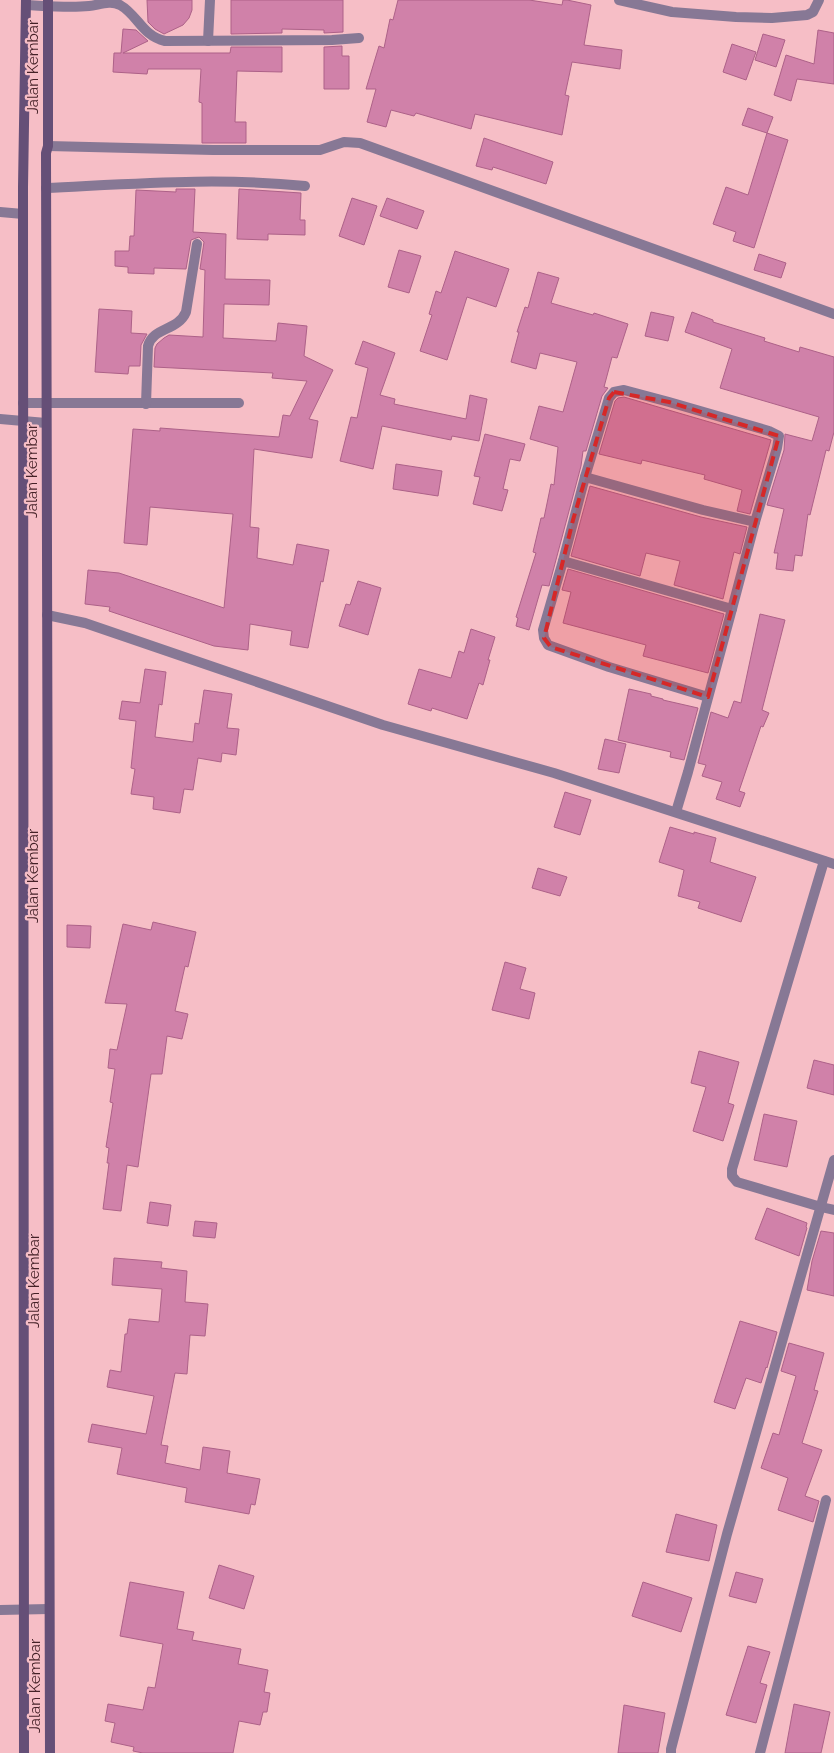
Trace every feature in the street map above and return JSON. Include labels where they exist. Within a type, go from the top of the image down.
[{"type":"main road","name":"Jalan Kembar","points":[[24,1753],[23,161],[26,2]]},
{"type":"main road","name":"Jalan Kembar","points":[[48,3],[46,423],[50,1753]]},
{"type":"street","points":[[208,41],[210,0]]},
{"type":"street","points":[[620,0],[672,12],[736,18],[772,18],[807,15],[813,12],[819,0]]},
{"type":"street","points":[[26,2],[48,3],[61,6],[90,6],[111,2],[120,5],[151,36],[165,41],[332,40],[359,38]]},
{"type":"street","points":[[47,150],[320,150],[344,142],[360,143],[834,314]]},
{"type":"street","points":[[46,183],[204,182],[272,183],[305,186]]},
{"type":"street","points":[[0,212],[23,214]]},
{"type":"street","points":[[146,404],[148,346],[150,339],[179,322],[186,312],[197,244]]},
{"type":"street","points":[[676,812],[688,772],[755,522],[778,448],[779,436],[769,431],[669,402],[624,390],[614,392],[609,398],[585,477],[543,630],[544,638],[548,645],[609,667],[708,697]]},
{"type":"street","points":[[23,403],[239,403]]},
{"type":"street","points":[[0,419],[46,423]]},
{"type":"street","points":[[585,477],[703,510],[755,522]]},
{"type":"street","points":[[563,561],[732,609]]},
{"type":"street","points":[[47,615],[85,623],[382,725],[554,773],[829,863],[732,1169],[732,1176],[737,1182],[834,1210]]},
{"type":"street","points":[[672,1753],[671,1749],[727,1534],[834,1160]]},
{"type":"street","points":[[760,1753],[826,1500]]},
{"type":"street","points":[[3,1610],[49,1609]]},
{"type":"highlighted area","points":[[614,392],[669,402],[779,436],[708,697],[551,647],[544,638],[573,520],[609,398]]},
{"type":"building","points":[[147,0],[192,0],[192,10],[189,18],[183,25],[164,34],[148,22]]},
{"type":"building","points":[[231,0],[343,0],[343,32],[324,33],[324,30],[282,29],[282,33],[231,34]]},
{"type":"building","points":[[398,0],[529,0],[562,5],[563,0],[567,0],[591,5],[584,45],[622,50],[620,69],[572,62],[565,95],[569,96],[562,135],[475,114],[471,129],[416,113],[414,116],[391,110],[386,127],[367,122],[376,89],[366,89],[379,46],[384,48],[390,19],[393,20]]},
{"type":"building","points":[[123,29],[136,30],[148,41],[123,53],[230,53],[231,47],[282,47],[282,72],[237,71],[235,122],[246,122],[246,143],[202,143],[202,103],[199,102],[201,69],[148,69],[147,74],[113,72],[114,53],[121,53]]},
{"type":"building","points":[[818,30],[834,33],[834,84],[797,79],[791,101],[774,95],[786,55],[814,64]]},
{"type":"building","points":[[763,34],[785,40],[776,67],[755,60]]},
{"type":"building","points":[[732,44],[756,52],[746,80],[723,72]]},
{"type":"building","points":[[342,46],[342,56],[349,56],[349,89],[324,89],[324,47]]},
{"type":"building","points":[[748,108],[773,117],[767,133],[742,125]]},
{"type":"building","points":[[767,133],[788,140],[754,248],[733,241],[736,232],[713,224],[726,187],[748,195]]},
{"type":"building","points":[[484,138],[553,162],[546,184],[493,167],[492,170],[476,166]]},
{"type":"building","points":[[176,189],[195,189],[193,232],[226,234],[225,279],[270,280],[269,305],[224,304],[223,338],[276,341],[278,323],[307,326],[304,356],[333,370],[309,419],[318,421],[312,458],[254,449],[250,527],[259,528],[257,558],[293,565],[297,544],[329,550],[308,648],[290,645],[292,631],[250,624],[248,650],[214,646],[109,611],[110,607],[85,604],[88,570],[119,573],[224,608],[233,514],[150,507],[147,545],[124,543],[133,429],[160,431],[160,428],[279,437],[283,415],[290,416],[307,381],[272,378],[273,373],[154,367],[155,348],[164,338],[169,335],[203,337],[205,270],[200,269],[204,242],[199,237],[191,240],[186,269],[154,268],[154,274],[128,273],[128,267],[115,266],[115,251],[129,251],[130,236],[134,236],[136,190],[176,192]]},
{"type":"building","points":[[239,189],[301,193],[300,220],[305,220],[305,235],[268,234],[268,240],[237,239]]},
{"type":"building","points":[[352,198],[377,206],[364,245],[339,236]]},
{"type":"building","points":[[387,198],[424,211],[417,229],[380,216]]},
{"type":"building","points":[[399,250],[421,256],[409,293],[388,287]]},
{"type":"building","points":[[455,251],[509,269],[496,307],[467,297],[447,360],[420,351],[432,315],[429,314],[436,291],[441,293]]},
{"type":"building","points":[[759,254],[786,263],[781,278],[754,270]]},
{"type":"building","points":[[538,272],[559,278],[551,303],[593,315],[594,313],[628,324],[617,358],[612,357],[604,387],[608,388],[602,396],[586,451],[583,451],[581,466],[549,586],[542,585],[529,630],[516,626],[518,618],[516,617],[536,553],[533,552],[541,518],[544,518],[551,484],[554,485],[558,447],[530,439],[539,406],[563,412],[577,362],[540,353],[536,369],[511,362],[519,332],[517,332],[525,307],[528,308]]},
{"type":"building","points":[[99,309],[132,311],[131,333],[147,334],[141,345],[140,366],[129,366],[128,374],[95,372]]},
{"type":"building","points":[[651,312],[674,317],[668,341],[645,336]]},
{"type":"building","points":[[692,312],[713,320],[713,322],[765,338],[764,341],[799,352],[800,347],[834,357],[834,432],[829,451],[826,450],[810,515],[808,514],[802,556],[795,555],[793,571],[776,569],[778,553],[774,553],[784,509],[767,505],[784,450],[785,434],[812,441],[819,417],[720,388],[732,349],[685,332]]},
{"type":"building","points":[[363,341],[395,353],[380,395],[395,399],[394,404],[466,419],[470,395],[487,399],[479,441],[452,436],[451,440],[382,426],[373,469],[340,461],[351,417],[357,418],[368,368],[355,364]]},
{"type":"building","points":[[624,397],[771,440],[750,514],[737,511],[742,490],[704,479],[705,475],[642,460],[641,464],[599,454],[615,401],[618,398]]},
{"type":"building","points":[[485,434],[525,444],[520,461],[510,459],[503,489],[508,490],[502,511],[473,504],[480,477],[474,476]]},
{"type":"building","points":[[396,464],[442,471],[438,496],[393,489]]},
{"type":"building","points":[[590,486],[701,517],[747,527],[740,554],[734,552],[723,599],[674,585],[680,561],[646,553],[640,576],[571,556]]},
{"type":"building","points":[[568,569],[724,614],[708,673],[643,656],[646,645],[563,623],[571,592],[562,590]]},
{"type":"building","points":[[358,581],[381,588],[368,635],[339,626],[346,604],[350,605]]},
{"type":"building","points":[[760,614],[785,620],[762,710],[769,713],[763,727],[761,726],[739,791],[745,793],[740,807],[716,799],[722,782],[702,776],[706,765],[698,763],[711,712],[728,718],[734,701],[741,703]]},
{"type":"building","points":[[471,629],[495,637],[483,685],[479,683],[467,719],[432,708],[431,711],[408,704],[419,669],[451,678],[459,651],[464,653]]},
{"type":"building","points":[[145,669],[166,672],[162,705],[159,704],[155,737],[193,742],[195,723],[199,724],[204,690],[232,694],[227,728],[239,729],[236,755],[222,753],[221,762],[198,758],[193,790],[184,789],[180,813],[153,809],[154,797],[131,794],[135,769],[131,768],[136,721],[119,719],[122,701],[140,703]]},
{"type":"building","points":[[629,689],[651,694],[651,696],[663,700],[698,708],[684,760],[670,757],[671,752],[618,740]]},
{"type":"building","points":[[605,739],[626,744],[619,773],[598,769]]},
{"type":"building","points":[[565,792],[591,800],[580,835],[554,827]]},
{"type":"building","points":[[670,827],[716,838],[710,862],[756,877],[741,922],[698,908],[700,902],[678,896],[684,870],[659,862]]},
{"type":"building","points":[[538,868],[567,877],[560,896],[532,888]]},
{"type":"building","points":[[153,922],[196,932],[188,967],[185,966],[175,1011],[188,1014],[182,1039],[167,1036],[162,1074],[151,1074],[138,1167],[127,1165],[121,1211],[103,1209],[109,1163],[107,1163],[109,1148],[106,1147],[113,1103],[110,1102],[115,1069],[108,1068],[110,1049],[117,1050],[127,1004],[105,1003],[123,924],[151,930]]},
{"type":"building","points":[[67,925],[91,926],[90,948],[67,947]]},
{"type":"building","points":[[505,962],[526,968],[520,989],[535,993],[529,1019],[492,1010]]},
{"type":"building","points":[[699,1051],[739,1062],[728,1103],[734,1105],[723,1141],[693,1131],[706,1087],[691,1083]]},
{"type":"building","points":[[814,1060],[834,1065],[834,1095],[807,1088]]},
{"type":"building","points":[[764,1114],[797,1121],[787,1167],[754,1160]]},
{"type":"building","points":[[150,1202],[171,1205],[168,1226],[147,1223]]},
{"type":"building","points":[[767,1208],[807,1223],[799,1256],[755,1239]]},
{"type":"building","points":[[195,1221],[217,1223],[215,1238],[193,1236]]},
{"type":"building","points":[[821,1231],[834,1233],[834,1296],[807,1290],[812,1261]]},
{"type":"building","points":[[114,1258],[162,1262],[161,1268],[187,1271],[185,1302],[208,1304],[205,1336],[190,1335],[187,1374],[175,1373],[161,1445],[168,1446],[165,1463],[200,1470],[203,1447],[230,1451],[227,1473],[260,1479],[255,1505],[251,1504],[249,1514],[185,1502],[187,1488],[117,1474],[122,1448],[88,1442],[92,1424],[146,1434],[154,1396],[107,1387],[110,1370],[121,1372],[125,1334],[127,1334],[129,1319],[159,1322],[162,1289],[112,1285]]},
{"type":"building","points":[[740,1321],[777,1332],[761,1383],[746,1378],[735,1409],[714,1402]]},
{"type":"building","points":[[789,1343],[824,1353],[814,1390],[818,1391],[802,1443],[822,1450],[805,1496],[819,1501],[813,1522],[778,1510],[788,1478],[761,1468],[773,1433],[779,1435],[796,1376],[781,1371]]},
{"type":"building","points":[[676,1514],[717,1525],[709,1561],[666,1552]]},
{"type":"building","points":[[219,1565],[254,1576],[244,1609],[209,1598]]},
{"type":"building","points":[[736,1572],[763,1579],[756,1603],[729,1596]]},
{"type":"building","points":[[130,1582],[184,1592],[177,1629],[194,1632],[192,1640],[241,1649],[238,1664],[268,1670],[264,1692],[270,1693],[267,1712],[263,1712],[260,1725],[239,1721],[233,1753],[143,1753],[133,1751],[134,1747],[111,1742],[115,1723],[105,1721],[108,1704],[143,1710],[148,1687],[155,1688],[163,1644],[120,1636]]},
{"type":"building","points":[[643,1582],[692,1598],[681,1632],[632,1616]]},
{"type":"building","points":[[748,1646],[770,1652],[760,1683],[767,1685],[756,1723],[726,1715]]},
{"type":"building","points":[[794,1704],[830,1712],[821,1753],[785,1753]]},
{"type":"building","points":[[624,1705],[665,1713],[658,1753],[618,1753]]}]
